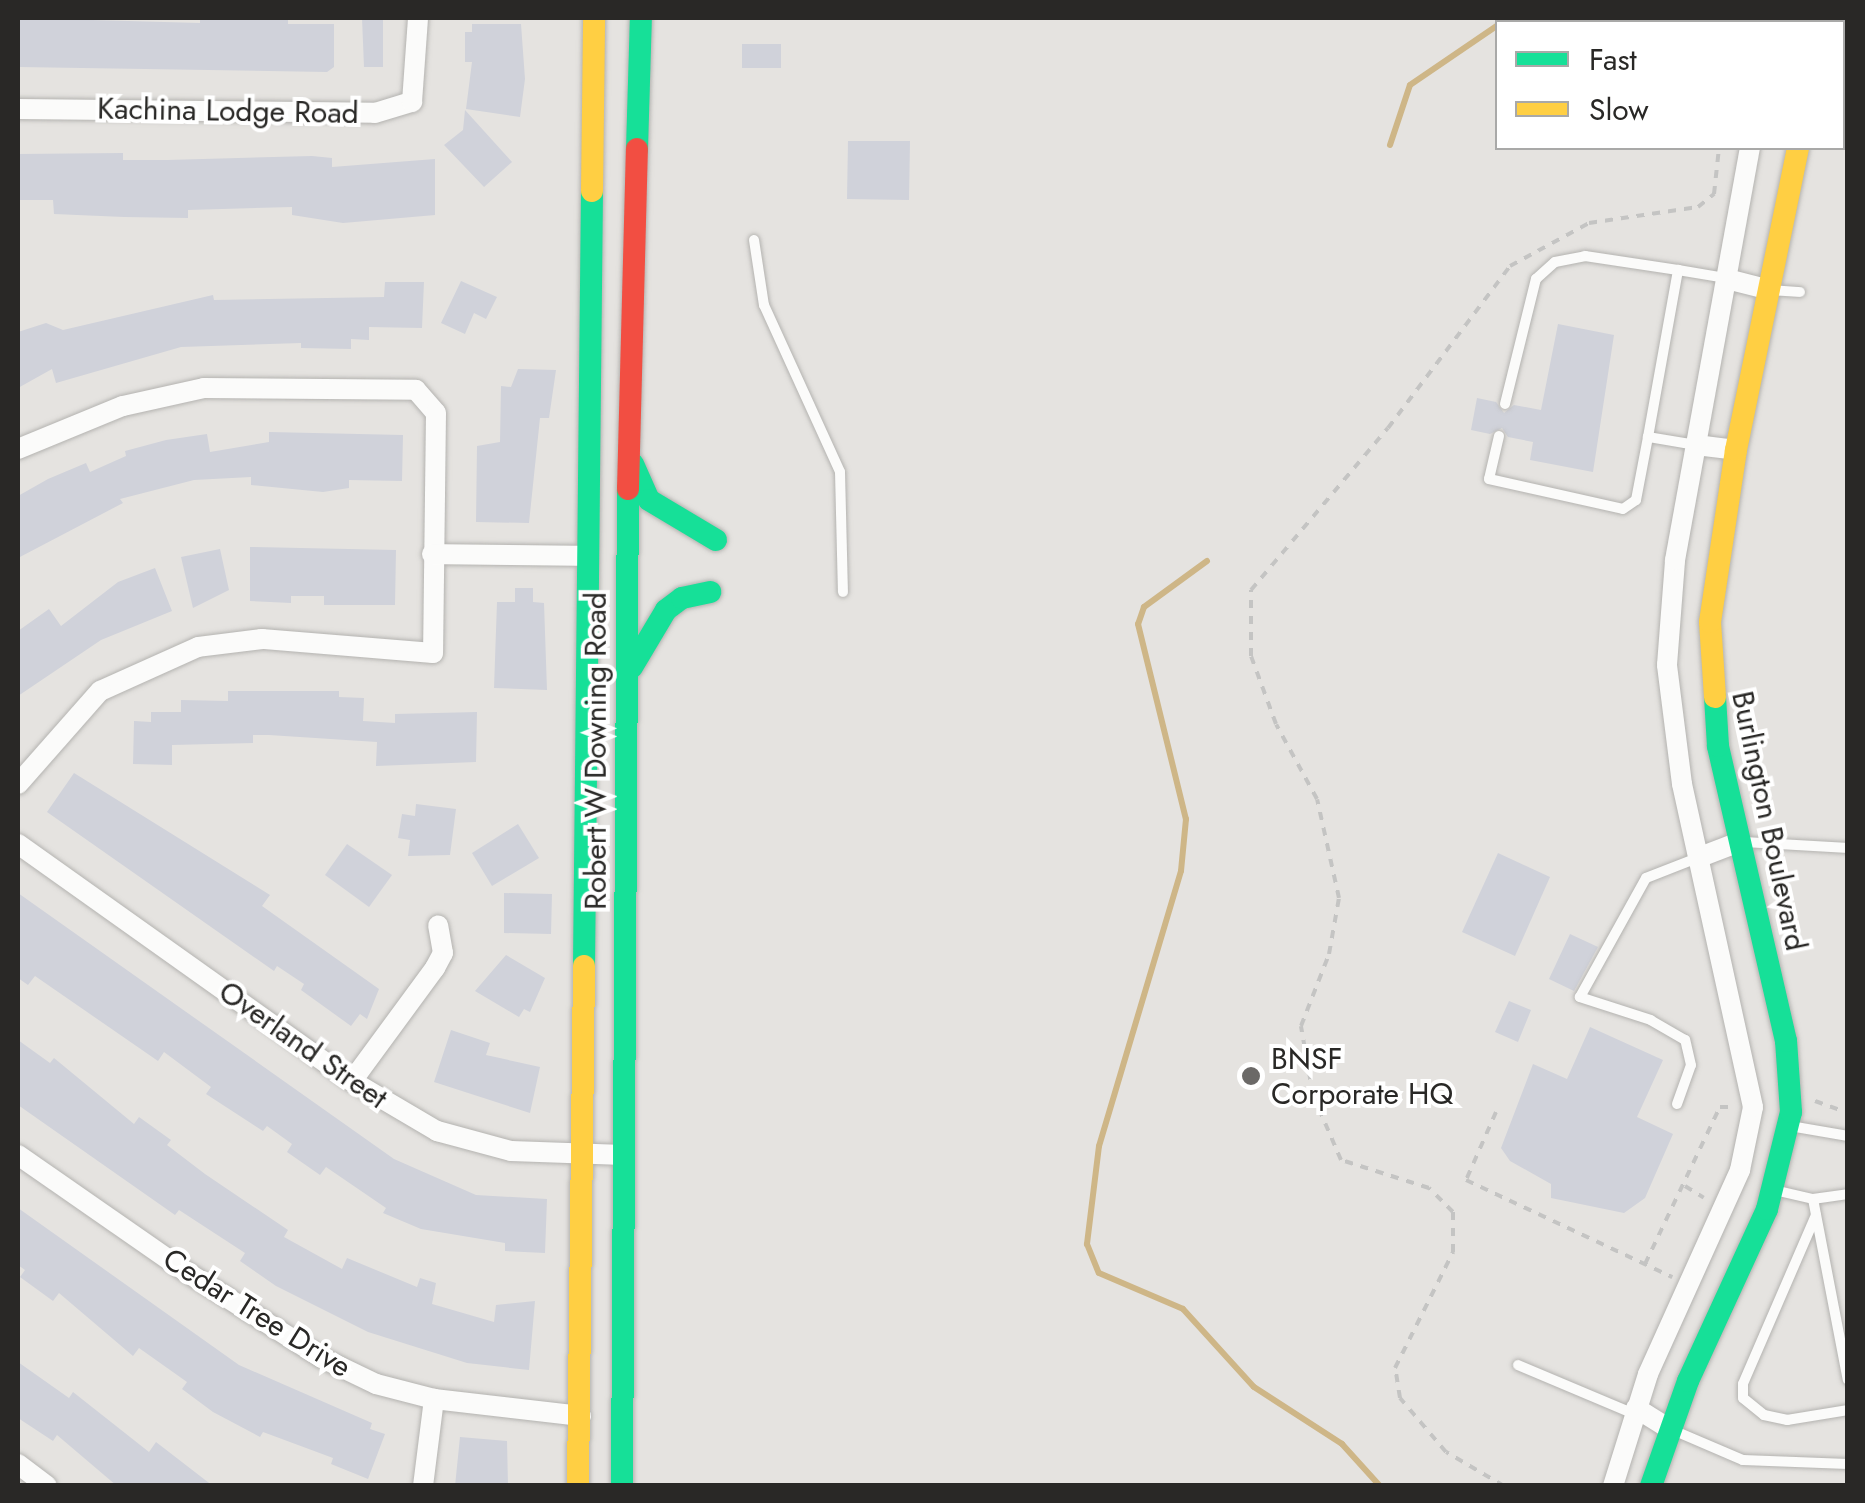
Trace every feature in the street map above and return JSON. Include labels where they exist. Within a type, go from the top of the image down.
[{"type":"main road","name":"Robert W Downing Road","points":[[578,1486],[585,1156],[594,18]]},
{"type":"main road","name":"Robert W Downing Road","points":[[622,1486],[628,452],[640,18]]},
{"type":"main road","name":"Burlington Boulevard","points":[[1652,1486],[1670,1429],[1772,1190],[1790,1126],[1786,1042],[1739,842],[1710,680],[1716,562],[1798,150]]},
{"type":"main road","points":[[628,452],[649,500],[716,540]]},
{"type":"main road","points":[[626,679],[649,628],[666,610],[682,598],[710,592]]},
{"type":"street","name":"Kachina Lodge Road","points":[[18,109],[375,113],[412,102],[418,18]]},
{"type":"street","points":[[1613,1486],[1635,1411],[1748,1146],[1753,1104],[1682,784],[1667,665],[1674,560],[1750,150]]},
{"type":"street","points":[[1727,278],[1770,290]]},
{"type":"street","points":[[18,449],[124,406],[204,388],[416,390],[436,412],[433,652],[262,640],[198,647],[100,690],[18,784]]},
{"type":"street","points":[[1696,445],[1736,450]]},
{"type":"street","points":[[432,554],[588,556]]},
{"type":"street","points":[[1700,857],[1739,842]]},
{"type":"street","name":"Overland Street","points":[[18,844],[352,1081],[470,1143],[585,1156],[624,1155]]},
{"type":"street","points":[[352,1081],[444,953],[438,925]]},
{"type":"street","points":[[1748,1146],[1784,1152]]},
{"type":"street","name":"Cedar Tree Drive","points":[[18,1155],[322,1358],[376,1384],[434,1399],[581,1416]]},
{"type":"street","points":[[423,1486],[434,1399]]},
{"type":"street","points":[[1635,1411],[1670,1429]]},
{"type":"street","points":[[18,1464],[47,1486]]},
{"type":"lane","points":[[754,240],[764,305],[840,472],[843,592]]},
{"type":"lane","points":[[1505,404],[1536,279],[1555,262],[1585,256],[1727,278]]},
{"type":"lane","points":[[1499,436],[1488,479],[1623,509],[1636,500],[1678,270]]},
{"type":"lane","points":[[1770,290],[1800,292]]},
{"type":"lane","points":[[1648,437],[1696,445]]},
{"type":"lane","points":[[1739,842],[1848,848]]},
{"type":"lane","points":[[1678,1104],[1692,1065],[1685,1040],[1651,1020],[1580,996],[1646,878],[1700,857]]},
{"type":"lane","points":[[1790,1126],[1848,1136]]},
{"type":"lane","points":[[1772,1190],[1813,1198],[1848,1194]]},
{"type":"lane","points":[[1813,1198],[1848,1380]]},
{"type":"lane","points":[[1816,1215],[1743,1384],[1743,1398],[1764,1416],[1787,1420],[1848,1410]]},
{"type":"lane","points":[[1518,1365],[1635,1411]]},
{"type":"lane","points":[[1670,1429],[1743,1460],[1848,1464]]},
{"type":"path","points":[[1504,1486],[1446,1452],[1400,1398],[1395,1368],[1453,1252],[1453,1212],[1429,1188],[1342,1160],[1314,1094],[1301,1026],[1329,954],[1338,898],[1317,799],[1276,724],[1251,656],[1251,590],[1388,428],[1510,266],[1588,223],[1698,207],[1714,194],[1719,150]]},
{"type":"path","points":[[1496,1112],[1466,1180],[1689,1280]]},
{"type":"building","points":[[20,18],[200,23],[200,18],[288,18],[288,24],[334,24],[334,67],[327,72],[19,67]]},
{"type":"building","points":[[362,18],[383,18],[383,67],[364,67]]},
{"type":"building","points":[[472,24],[521,24],[525,79],[520,117],[466,109],[472,62],[465,62],[465,32],[472,32]]},
{"type":"building","points":[[742,44],[781,44],[781,68],[742,68]]},
{"type":"building","points":[[465,110],[512,162],[484,187],[444,145],[463,130]]},
{"type":"building","points":[[848,141],[910,141],[909,200],[847,199]]},
{"type":"building","points":[[123,153],[123,160],[312,156],[332,158],[332,167],[435,159],[435,215],[343,223],[292,215],[292,207],[188,210],[188,218],[124,217],[54,214],[53,200],[18,200],[18,154]]},
{"type":"building","points":[[461,281],[497,297],[486,319],[474,313],[465,334],[441,323]]},
{"type":"building","points":[[385,282],[424,282],[422,328],[369,327],[369,340],[351,339],[351,349],[301,348],[301,343],[181,347],[56,383],[52,369],[18,388],[18,332],[46,323],[63,330],[213,295],[214,300],[384,297]]},
{"type":"building","points":[[1558,324],[1614,335],[1593,472],[1530,460],[1533,442],[1508,437],[1502,428],[1490,434],[1471,430],[1477,398],[1496,402],[1504,413],[1514,405],[1541,410]]},
{"type":"building","points":[[518,369],[556,370],[549,418],[540,418],[529,523],[476,522],[477,446],[500,442],[501,386],[511,387]]},
{"type":"building","points":[[269,432],[403,435],[402,481],[349,480],[349,488],[323,492],[251,485],[251,477],[194,480],[120,499],[123,503],[18,558],[18,496],[48,479],[86,463],[90,472],[126,456],[125,451],[166,440],[207,434],[210,452],[269,442]]},
{"type":"building","points":[[250,547],[396,550],[395,605],[324,605],[324,596],[291,596],[291,603],[250,601]]},
{"type":"building","points":[[220,549],[229,590],[193,608],[181,557]]},
{"type":"building","points":[[155,568],[172,611],[101,640],[18,696],[18,631],[49,609],[61,626],[118,582]]},
{"type":"building","points":[[515,588],[533,588],[533,602],[544,603],[547,690],[494,688],[497,602],[515,602]]},
{"type":"building","points":[[228,691],[339,691],[339,697],[364,698],[363,721],[395,723],[395,714],[477,712],[476,762],[376,766],[377,742],[253,735],[253,743],[172,745],[172,765],[133,764],[134,721],[151,722],[151,712],[181,712],[181,700],[228,701]]},
{"type":"building","points":[[74,773],[270,895],[262,906],[379,989],[367,1019],[360,1014],[351,1026],[301,990],[304,984],[277,966],[274,971],[47,812]]},
{"type":"building","points":[[416,804],[456,809],[450,855],[408,856],[410,840],[398,838],[402,814],[415,816]]},
{"type":"building","points":[[518,824],[539,858],[492,886],[472,853]]},
{"type":"building","points":[[347,844],[392,875],[369,907],[325,875]]},
{"type":"building","points":[[1498,853],[1550,877],[1515,956],[1462,932]]},
{"type":"building","points":[[18,893],[394,1159],[476,1195],[547,1199],[545,1253],[505,1251],[505,1243],[421,1229],[383,1213],[386,1208],[326,1167],[320,1175],[287,1152],[292,1144],[267,1126],[263,1131],[206,1094],[211,1087],[164,1052],[158,1061],[35,976],[28,985],[18,978]]},
{"type":"building","points":[[504,893],[552,894],[551,934],[504,933]]},
{"type":"building","points":[[1570,934],[1598,947],[1574,991],[1549,979]]},
{"type":"building","points":[[506,955],[545,978],[530,1012],[524,1009],[519,1017],[475,991]]},
{"type":"building","points":[[1509,1001],[1531,1010],[1518,1042],[1495,1032]]},
{"type":"building","points":[[1590,1027],[1663,1060],[1637,1117],[1673,1134],[1645,1198],[1624,1213],[1551,1198],[1551,1184],[1510,1161],[1501,1148],[1533,1064],[1567,1079]]},
{"type":"building","points":[[451,1030],[490,1043],[486,1055],[540,1067],[530,1113],[434,1082]]},
{"type":"building","points":[[18,1040],[50,1063],[54,1058],[134,1124],[139,1117],[171,1140],[167,1145],[288,1230],[284,1237],[342,1269],[347,1258],[417,1287],[420,1278],[436,1283],[432,1304],[494,1322],[496,1305],[535,1301],[529,1370],[467,1363],[368,1332],[276,1286],[240,1261],[245,1253],[179,1210],[175,1215],[18,1105]]},
{"type":"building","points":[[18,1208],[239,1365],[372,1423],[370,1429],[385,1434],[368,1479],[331,1464],[333,1458],[263,1432],[260,1437],[213,1412],[182,1389],[187,1382],[139,1348],[133,1356],[59,1293],[53,1301],[20,1277],[25,1270],[18,1265]]},
{"type":"building","points":[[18,1362],[69,1398],[73,1392],[149,1452],[156,1442],[213,1486],[117,1486],[57,1435],[53,1441],[18,1418]]},
{"type":"building","points":[[460,1437],[507,1441],[508,1486],[455,1486]]},
{"type":"waterway","points":[[1390,145],[1410,85],[1495,27]]},
{"type":"waterway","points":[[1207,561],[1144,607],[1138,624],[1186,819],[1181,871],[1099,1146],[1087,1244],[1099,1273],[1183,1309],[1254,1387],[1342,1444],[1380,1486]]},
{"type":"traffic: fast","points":[[637,149],[641,18]]},
{"type":"traffic: fast","points":[[584,966],[592,191]]},
{"type":"traffic: fast","points":[[633,464],[649,500],[716,540]]},
{"type":"traffic: fast","points":[[622,1486],[628,489]]},
{"type":"traffic: fast","points":[[632,667],[666,610],[682,598],[710,592]]},
{"type":"traffic: fast","points":[[1651,1486],[1688,1381],[1767,1209],[1791,1112],[1786,1041],[1718,746],[1715,697]]},
{"type":"traffic: slow","points":[[592,191],[594,18]]},
{"type":"traffic: slow","points":[[1715,697],[1710,622],[1736,450],[1798,150]]},
{"type":"traffic: slow","points":[[578,1486],[584,966]]},
{"type":"traffic: jam","points":[[628,489],[637,149]]},
{"type":"place","name":"BNSF Corporate HQ","points":[[1251,1076]]}]
